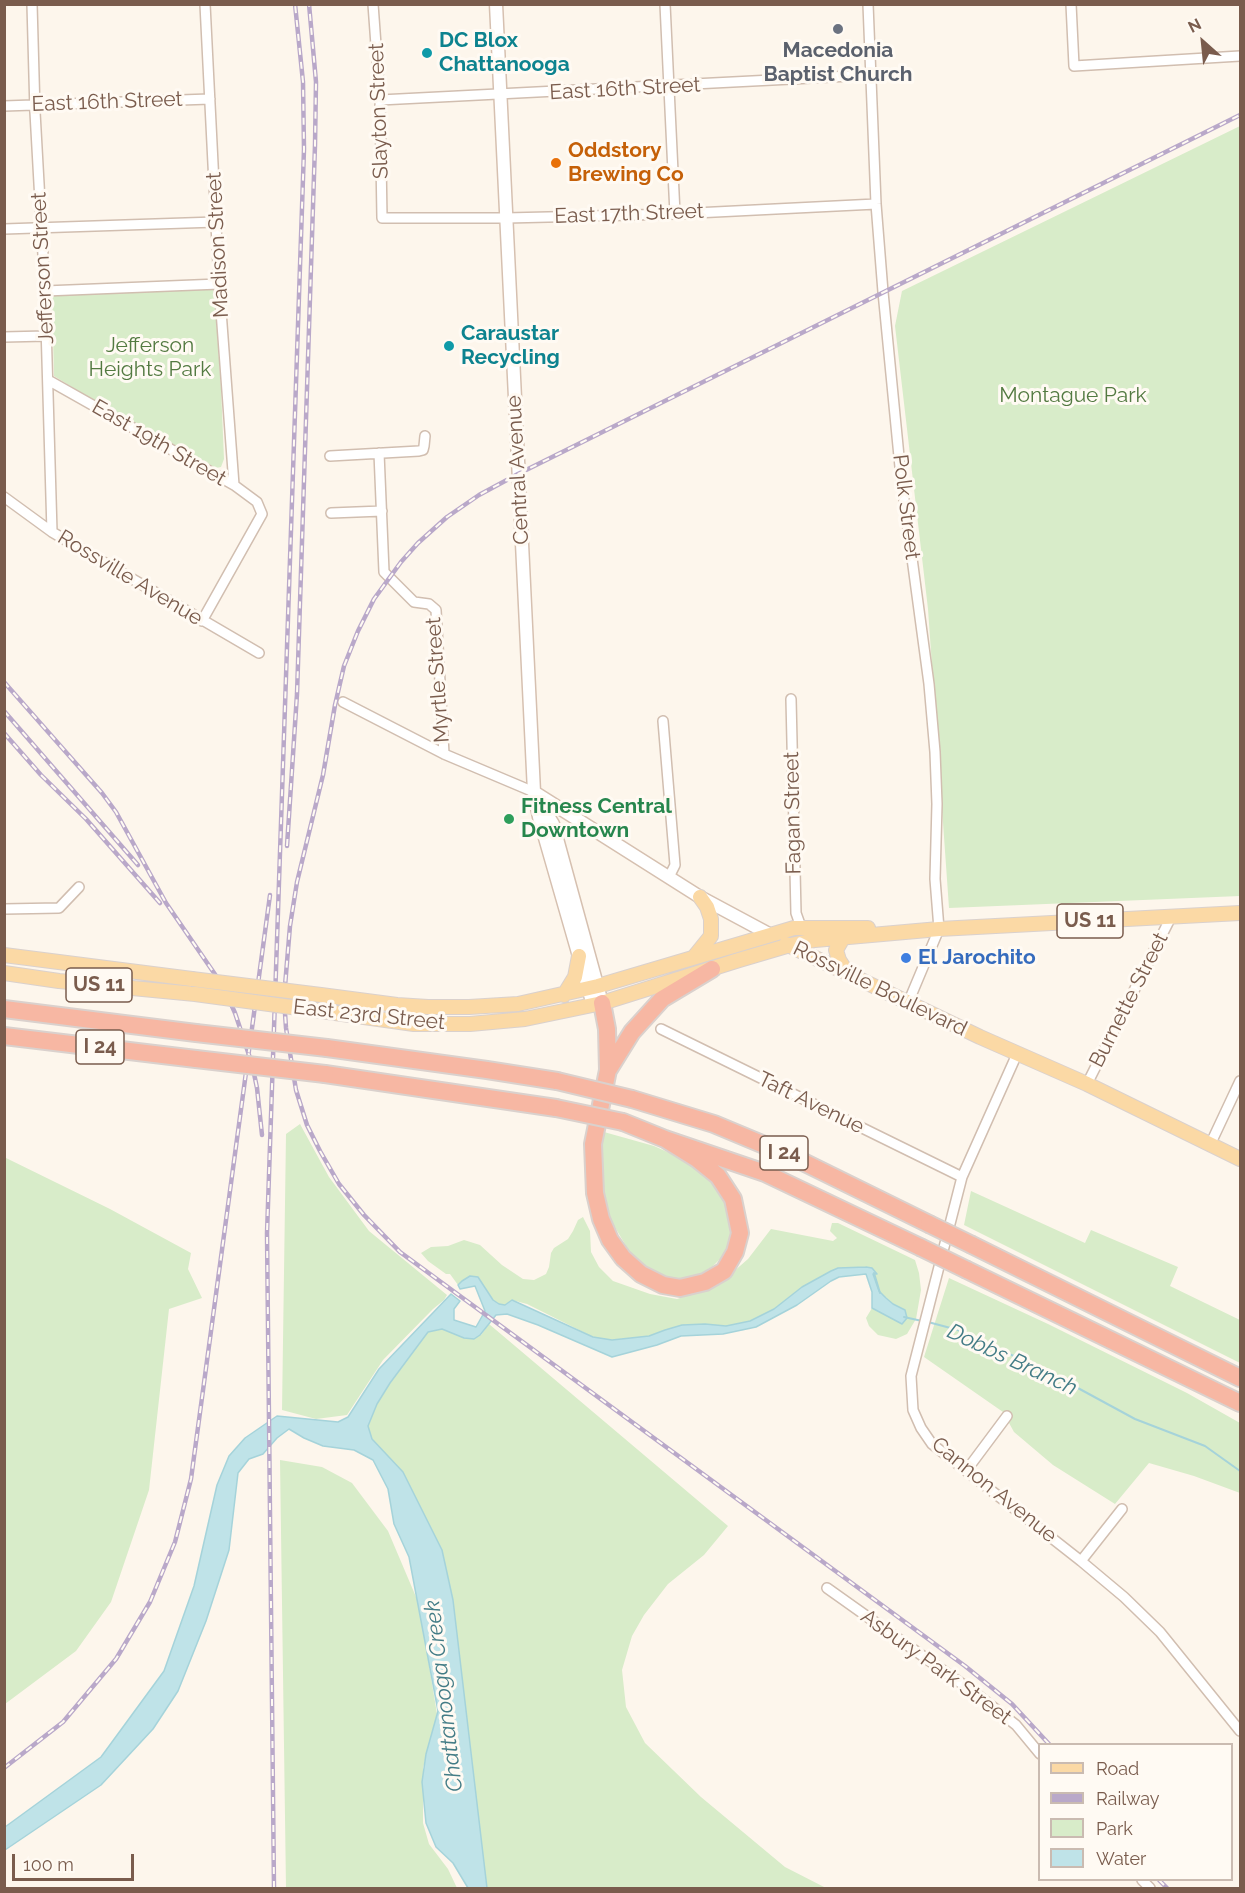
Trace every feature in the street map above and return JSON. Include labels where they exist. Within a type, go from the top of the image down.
[{"type":"highway","points":[[608,1070],[632,1032],[662,999],[712,969]]},
{"type":"highway","points":[[595,996],[607,1029],[608,1070],[593,1143],[595,1193],[601,1219],[610,1240],[623,1258],[641,1274],[663,1285],[680,1288],[705,1282],[724,1270],[735,1252],[740,1233],[733,1199],[718,1176],[697,1159],[665,1139]]},
{"type":"highway","name":"I 24","points":[[4,1010],[327,1048],[487,1070],[556,1081],[632,1099],[714,1124],[793,1156],[1240,1378]]},
{"type":"highway","name":"I 24","points":[[4,1036],[325,1074],[556,1108],[623,1122],[665,1139],[765,1173],[1240,1402]]},
{"type":"highway","points":[[1184,1375],[1240,1412]]},
{"type":"main road","name":"Central Avenue","points":[[496,4],[534,792],[579,956],[595,996]]},
{"type":"main road","name":"Central Avenue","points":[[534,792],[553,824],[595,996]]},
{"type":"main road","name":"Rossville Boulevard","points":[[534,792],[700,897],[790,945],[908,1003],[1087,1084],[1240,1159]]},
{"type":"main road","points":[[694,957],[711,936],[711,922],[707,906],[700,897]]},
{"type":"main road","name":"East 23rd Street","points":[[4,955],[398,1005],[469,1007],[518,1004],[564,995],[595,996],[712,969],[790,945],[843,938],[939,929],[1240,913]]},
{"type":"main road","name":"East 23rd Street","points":[[4,973],[59,981],[195,994],[414,1024],[470,1024],[525,1019],[595,996],[694,957],[769,934],[801,927],[939,929]]},
{"type":"main road","points":[[843,938],[836,950],[848,974]]},
{"type":"main road","points":[[564,995],[575,978],[579,956]]},
{"type":"street","name":"Jefferson Street","points":[[32,4],[45,291],[52,532]]},
{"type":"street","name":"Madison Street","points":[[205,4],[219,284],[234,485]]},
{"type":"street","name":"Slayton Street","points":[[374,4],[380,100],[382,218]]},
{"type":"street","points":[[665,4],[675,214]]},
{"type":"street","name":"Polk Street","points":[[868,4],[876,204],[901,477],[929,684],[935,752],[937,804],[935,879],[939,929],[908,1003]]},
{"type":"street","points":[[1071,4],[1074,66],[1240,56]]},
{"type":"street","name":"East 16th Street","points":[[380,100],[870,75]]},
{"type":"street","name":"East 16th Street","points":[[4,106],[210,99]]},
{"type":"street","name":"East 17th Street","points":[[382,218],[675,214],[876,204]]},
{"type":"street","points":[[4,229],[216,222]]},
{"type":"street","points":[[45,291],[219,284]]},
{"type":"street","points":[[4,337],[46,336]]},
{"type":"street","name":"East 19th Street","points":[[48,380],[234,485],[258,502],[261,514],[202,621]]},
{"type":"street","points":[[330,456],[423,450],[425,436]]},
{"type":"street","name":"Myrtle Street","points":[[379,453],[384,572],[414,602],[429,604],[436,610],[444,754]]},
{"type":"street","name":"Rossville Avenue","points":[[4,497],[52,532],[259,653]]},
{"type":"street","points":[[331,513],[381,511]]},
{"type":"street","name":"Fagan Street","points":[[790,699],[796,913],[801,927]]},
{"type":"street","points":[[343,702],[444,754],[534,792]]},
{"type":"street","points":[[663,721],[675,865],[669,877]]},
{"type":"street","points":[[4,909],[59,908],[79,887]]},
{"type":"street","name":"Burnette Street","points":[[1087,1084],[1171,917]]},
{"type":"street","name":"Taft Avenue","points":[[661,1029],[962,1177]]},
{"type":"street","name":"Cannon Avenue","points":[[1017,1054],[962,1177],[911,1376],[914,1410],[921,1428],[932,1444],[1081,1561],[1124,1597],[1160,1632],[1240,1731]]},
{"type":"street","points":[[1210,1145],[1240,1082]]},
{"type":"street","points":[[966,1471],[1007,1416]]},
{"type":"street","points":[[1081,1561],[1122,1509]]},
{"type":"street","name":"Asbury Park Street","points":[[827,1588],[979,1696],[1016,1725],[1038,1752]]},
{"type":"green space","name":"Montague Park","points":[[1240,126],[1240,896],[949,908],[928,609],[895,326],[902,291]]},
{"type":"green space","name":"Jefferson Heights Park","points":[[214,289],[224,459],[221,467],[211,469],[54,376],[52,296]]},
{"type":"green space","points":[[300,1124],[329,1177],[369,1231],[447,1295],[383,1360],[347,1415],[316,1419],[282,1410],[286,1134]]},
{"type":"green space","points":[[604,1132],[654,1146],[681,1158],[711,1178],[722,1193],[731,1217],[732,1228],[722,1257],[713,1266],[687,1278],[674,1279],[645,1266],[629,1251],[610,1219],[603,1191],[601,1149]]},
{"type":"green space","points":[[4,1157],[110,1209],[191,1253],[188,1269],[202,1298],[169,1309],[149,1490],[111,1602],[76,1651],[5,1704]]},
{"type":"green space","points":[[971,1191],[1085,1243],[1091,1230],[1178,1267],[1170,1286],[1240,1320],[1240,1363],[964,1225]]},
{"type":"green space","points":[[583,1217],[590,1231],[591,1252],[599,1267],[613,1281],[650,1294],[677,1299],[717,1286],[748,1259],[771,1229],[833,1241],[837,1238],[830,1231],[832,1223],[838,1223],[915,1260],[921,1290],[916,1319],[907,1334],[896,1339],[878,1335],[869,1326],[866,1318],[872,1308],[902,1324],[905,1310],[893,1304],[879,1291],[872,1268],[838,1268],[802,1287],[774,1309],[750,1321],[726,1326],[682,1325],[649,1336],[611,1340],[593,1337],[527,1304],[512,1300],[505,1305],[499,1304],[493,1300],[478,1277],[462,1281],[458,1285],[450,1274],[446,1274],[428,1261],[421,1253],[431,1247],[448,1246],[464,1240],[480,1245],[502,1265],[523,1279],[534,1280],[546,1274],[554,1248],[568,1239],[578,1220]]},
{"type":"green space","points":[[949,1278],[1187,1393],[1240,1423],[1240,1493],[1149,1463],[1115,1504],[1053,1465],[1014,1432],[1003,1412],[924,1357]]},
{"type":"green space","points":[[489,1324],[728,1526],[704,1555],[668,1584],[644,1615],[632,1636],[622,1670],[626,1707],[645,1743],[701,1797],[785,1867],[826,1888],[487,1888],[453,1600],[442,1550],[403,1472],[372,1440],[368,1426],[377,1404],[390,1383],[428,1332],[442,1329],[464,1338],[481,1335]]},
{"type":"green space","points":[[280,1460],[322,1467],[352,1483],[388,1531],[419,1604],[437,1714],[423,1768],[423,1823],[429,1844],[448,1869],[457,1888],[286,1888]]},
{"type":"water","name":"Chattanooga Creek","points":[[838,1268],[872,1268],[877,1274],[873,1274],[879,1291],[893,1304],[905,1310],[907,1318],[902,1324],[872,1308],[872,1292],[866,1274],[839,1277],[797,1305],[756,1327],[723,1334],[681,1336],[612,1357],[538,1325],[507,1314],[496,1315],[474,1339],[464,1338],[442,1329],[428,1332],[377,1404],[368,1426],[372,1439],[403,1472],[442,1550],[453,1600],[487,1888],[468,1888],[453,1863],[436,1847],[426,1823],[422,1782],[426,1754],[438,1711],[409,1557],[394,1524],[388,1489],[373,1460],[354,1450],[323,1446],[289,1429],[277,1438],[263,1454],[249,1459],[238,1473],[229,1550],[206,1621],[178,1691],[153,1729],[101,1785],[5,1850],[5,1827],[101,1757],[164,1671],[194,1586],[217,1485],[229,1456],[245,1438],[277,1416],[338,1422],[348,1417],[379,1369],[451,1294],[460,1301],[454,1309],[454,1320],[476,1327],[485,1311],[475,1286],[460,1289],[458,1285],[462,1281],[470,1276],[478,1277],[493,1300],[499,1304],[505,1305],[512,1300],[593,1337],[612,1340],[649,1336],[682,1325],[726,1326],[750,1321],[774,1309],[802,1287],[831,1271]]},
{"type":"waterway","name":"Dobbs Branch","points":[[874,1273],[880,1293]]},
{"type":"waterway","name":"Dobbs Branch","points":[[904,1317],[922,1321]]},
{"type":"waterway","name":"Dobbs Branch","points":[[928,1322],[958,1330],[1041,1368],[1135,1419],[1205,1446],[1240,1471]]},
{"type":"railway","points":[[274,1888],[267,1233],[304,149],[303,82],[295,4]]},
{"type":"railway","points":[[287,846],[297,694],[315,145],[316,82],[309,4]]},
{"type":"railway","points":[[1048,1743],[1012,1704],[965,1666],[400,1252],[364,1215],[339,1184],[320,1151],[307,1125],[296,1090],[286,1028],[284,998],[290,926],[297,882],[323,775],[344,666],[374,599],[401,562],[447,517],[479,495],[518,474],[1240,115]]},
{"type":"railway","points":[[4,682],[116,812],[166,903],[223,986],[235,1013],[252,1064],[262,1135]]},
{"type":"railway","points":[[4,711],[138,865]]},
{"type":"railway","points":[[4,733],[41,775],[86,819],[160,903]]},
{"type":"railway","points":[[4,1768],[63,1722],[116,1659],[150,1602],[175,1542],[191,1479],[270,895]]},
{"type":"railway","points":[[1160,1881],[1167,1888]]},
{"type":"place","name":"Macedonia Baptist Church","points":[[838,29]]},
{"type":"place","name":"DC Blox Chattanooga","points":[[427,53]]},
{"type":"place","name":"Oddstory Brewing Co","points":[[556,163]]},
{"type":"place","name":"Caraustar Recycling","points":[[449,346]]},
{"type":"place","name":"Fitness Central Downtown","points":[[509,819]]},
{"type":"place","name":"El Jarochito","points":[[906,958]]}]
